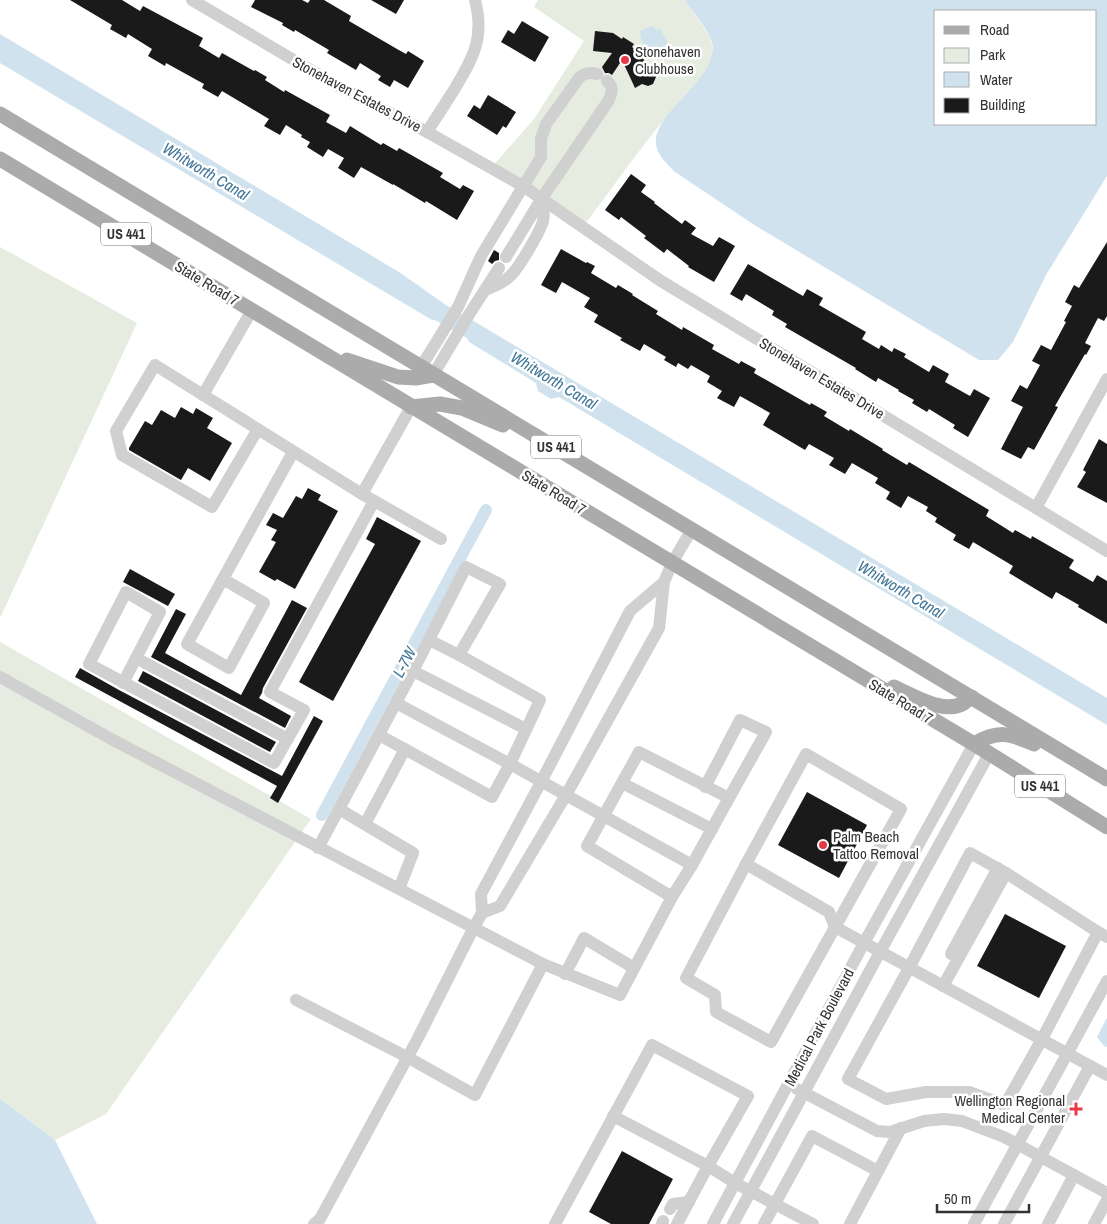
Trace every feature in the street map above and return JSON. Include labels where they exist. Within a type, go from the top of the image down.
[{"type":"main road","name":"US 441","points":[[0,114],[1107,778]]},
{"type":"main road","name":"State Road 7","points":[[0,159],[974,744],[1107,828]]},
{"type":"main road","points":[[317,349],[398,378],[416,378],[427,371]]},
{"type":"main road","points":[[411,407],[440,404],[462,408],[549,443]]},
{"type":"main road","points":[[829,658],[930,703],[947,707],[961,705],[972,697]]},
{"type":"main road","points":[[974,744],[986,737],[998,734],[1016,736],[1086,766]]},
{"type":"street","name":"Stonehaven Estates Drive","points":[[192,0],[336,85],[427,132],[523,186],[661,281],[1107,551]]},
{"type":"street","points":[[427,132],[473,58],[479,28],[475,0]]},
{"type":"street","points":[[427,371],[444,329],[464,310],[485,290],[542,198],[609,100],[612,87],[602,77],[588,73],[578,78],[546,124],[541,139],[541,157],[481,256],[464,310],[455,336],[427,371]]},
{"type":"street","points":[[541,157],[561,170]]},
{"type":"street","points":[[485,290],[508,279],[529,249],[543,221],[544,208],[542,198]]},
{"type":"street","points":[[497,229],[529,249]]},
{"type":"street","points":[[203,395],[252,310]]},
{"type":"street","points":[[258,430],[212,507],[122,455],[116,431],[155,365],[362,494],[440,538]]},
{"type":"street","points":[[1036,508],[1107,379]]},
{"type":"street","points":[[362,494],[411,407]]},
{"type":"street","points":[[223,579],[264,603],[229,668],[187,644],[223,579],[294,452]]},
{"type":"street","points":[[123,683],[160,612],[126,592],[89,664],[123,683],[274,763],[304,710],[270,692],[374,501]]},
{"type":"street","points":[[482,913],[500,906],[566,795],[659,628],[664,582],[672,563],[692,529]]},
{"type":"street","points":[[318,848],[413,671],[466,567],[500,584],[459,655]]},
{"type":"street","points":[[319,1222],[482,913],[481,894],[542,782],[630,611],[664,582]]},
{"type":"street","points":[[379,735],[492,797],[510,764],[540,700],[429,640]]},
{"type":"street","points":[[136,658],[288,739]]},
{"type":"street","points":[[413,671],[526,729]]},
{"type":"street","points":[[0,677],[113,740],[542,964],[620,995],[672,897],[692,865],[766,732],[740,720],[705,787]]},
{"type":"street","points":[[396,703],[692,865]]},
{"type":"street","name":"Medical Park Boulevard","points":[[713,1224],[864,943],[974,744]]},
{"type":"street","points":[[365,824],[405,749]]},
{"type":"street","points":[[672,897],[587,846],[639,752],[729,798]]},
{"type":"street","points":[[806,754],[900,809],[771,1042],[716,1012],[714,995],[686,978],[746,864],[806,754]]},
{"type":"street","name":"Medical Park Boulevard","points":[[734,1224],[989,754]]},
{"type":"street","points":[[622,783],[712,829]]},
{"type":"street","points":[[339,809],[413,853],[400,889]]},
{"type":"street","points":[[926,830],[942,838]]},
{"type":"street","points":[[970,853],[1002,870],[1103,935],[1005,1105],[969,1092],[926,1092],[886,1099],[848,1079],[970,853]]},
{"type":"street","points":[[746,864],[829,912],[835,927],[1107,1075]]},
{"type":"street","points":[[939,984],[1002,870]]},
{"type":"street","points":[[565,974],[584,938],[634,968]]},
{"type":"street","points":[[296,1000],[407,1057],[475,1095],[542,964]]},
{"type":"street","points":[[974,1224],[1107,981]]},
{"type":"street","points":[[555,1224],[652,1045],[748,1096],[677,1224]]},
{"type":"street","points":[[1004,1224],[1090,1066]]},
{"type":"street","points":[[788,1084],[877,1131],[890,1132],[924,1122],[944,1119],[962,1121],[1018,1144],[1107,1193]]},
{"type":"street","points":[[613,1116],[813,1224]]},
{"type":"street","points":[[850,1224],[901,1128]]},
{"type":"street","points":[[764,1224],[812,1136],[878,1171]]},
{"type":"street","points":[[1048,1224],[1074,1175]]},
{"type":"street","points":[[1094,1224],[1107,1200]]},
{"type":"street","points":[[670,1209],[673,1204],[689,1202]]},
{"type":"green space","points":[[538,0],[685,0],[710,37],[712,45],[712,57],[704,74],[648,139],[583,227],[491,168],[534,119],[584,41],[534,7]]},
{"type":"green space","points":[[0,247],[137,323],[0,618]]},
{"type":"green space","points":[[0,642],[311,819],[106,1114],[55,1140],[0,1099]]},
{"type":"water","points":[[685,0],[1107,0],[1107,176],[1046,275],[1013,342],[998,360],[979,360],[756,226],[675,172],[666,163],[660,156],[657,148],[658,132],[664,119],[697,82],[712,56],[712,42]]},
{"type":"water","points":[[652,26],[660,29],[666,38],[668,48],[652,57],[642,42],[640,31]]},
{"type":"water","name":"Whitworth Canal","points":[[0,34],[399,272],[446,305],[1107,698],[1107,725],[559,397],[551,399],[538,391],[536,383],[469,342],[467,338],[432,320],[0,63]]},
{"type":"water","points":[[1107,1018],[1107,1047],[1097,1037]]},
{"type":"water","points":[[0,1099],[55,1140],[97,1224],[0,1224]]},
{"type":"building","points":[[70,0],[122,0],[140,11],[143,6],[203,38],[199,46],[219,58],[222,53],[267,77],[265,80],[284,92],[285,90],[330,115],[326,122],[346,133],[350,126],[381,145],[383,143],[397,151],[399,148],[443,173],[440,177],[460,189],[463,185],[474,191],[457,220],[426,201],[425,203],[361,167],[354,178],[338,168],[344,158],[328,149],[323,157],[307,147],[310,142],[301,137],[302,135],[286,125],[280,135],[264,126],[269,119],[222,91],[218,97],[202,88],[204,84],[166,63],[165,66],[148,56],[152,49],[128,34],[126,38],[110,29],[112,25]]},
{"type":"building","points":[[255,0],[302,0],[308,3],[310,0],[324,0],[351,16],[349,21],[406,54],[408,51],[424,61],[408,88],[394,80],[390,87],[378,80],[381,76],[360,63],[356,70],[327,53],[329,50],[251,7]]},
{"type":"building","points":[[371,0],[404,0],[396,14]]},
{"type":"building","points":[[522,21],[549,37],[535,62],[501,42],[508,30],[514,34]]},
{"type":"building","name":"Stonehaven Clubhouse","points":[[595,31],[613,33],[634,44],[632,47],[641,53],[648,69],[653,71],[656,77],[653,84],[648,86],[642,84],[635,88],[622,60],[612,75],[605,73],[602,67],[612,53],[593,51]]},
{"type":"building","points":[[488,95],[516,112],[506,128],[503,126],[497,135],[467,116],[474,105],[480,109]]},
{"type":"building","points":[[631,174],[646,185],[641,192],[654,203],[682,224],[685,220],[696,228],[691,234],[713,246],[719,237],[735,246],[714,282],[688,267],[667,249],[664,253],[621,217],[619,220],[605,210]]},
{"type":"building","points":[[1107,242],[1107,316],[1104,321],[1098,318],[1085,343],[1091,346],[1055,406],[1058,407],[1034,450],[1028,447],[1021,459],[1001,449],[1023,407],[1011,401],[1020,385],[1027,389],[1040,365],[1032,361],[1041,345],[1051,350],[1072,306],[1065,302],[1074,285],[1079,288]]},
{"type":"building","points":[[561,249],[595,266],[591,273],[616,288],[618,285],[633,294],[658,311],[656,314],[682,330],[683,327],[714,345],[712,349],[739,364],[741,361],[756,369],[754,373],[810,405],[811,403],[827,412],[824,416],[849,431],[850,429],[907,465],[909,462],[989,510],[986,516],[1013,533],[1015,530],[1031,539],[1032,536],[1074,560],[1069,568],[1093,582],[1097,575],[1107,581],[1107,624],[1056,592],[1052,599],[1009,573],[1013,566],[973,542],[969,549],[953,540],[956,535],[935,522],[937,518],[926,511],[928,507],[908,496],[901,508],[886,499],[890,492],[875,483],[878,478],[852,463],[845,474],[829,465],[834,458],[809,444],[805,450],[763,425],[770,413],[740,396],[734,407],[717,398],[722,391],[707,382],[710,376],[691,365],[688,369],[678,363],[676,367],[664,360],[666,357],[644,344],[640,351],[620,340],[622,338],[594,322],[598,315],[584,307],[590,298],[562,282],[556,293],[541,285]]},
{"type":"building","points":[[494,250],[499,253],[499,260],[492,264],[488,261]]},
{"type":"building","points":[[748,264],[803,296],[807,289],[823,298],[819,305],[866,332],[862,339],[879,349],[881,345],[892,352],[894,348],[906,354],[904,357],[929,372],[933,365],[949,374],[945,382],[970,396],[974,389],[990,398],[968,437],[953,428],[955,425],[929,409],[927,412],[912,403],[914,400],[899,390],[878,378],[876,382],[856,368],[785,327],[787,324],[772,315],[774,311],[746,294],[742,301],[730,294]]},
{"type":"building","points":[[181,407],[193,414],[196,408],[213,418],[207,428],[232,443],[210,481],[188,468],[181,480],[129,450],[145,421],[152,425],[161,410],[175,418]]},
{"type":"building","points":[[1099,439],[1107,444],[1107,503],[1077,487],[1086,472],[1083,470]]},
{"type":"building","points":[[308,488],[321,495],[318,500],[338,511],[295,589],[259,572],[276,542],[271,540],[277,530],[266,525],[273,513],[283,518],[296,496],[302,499]]},
{"type":"building","points":[[377,517],[421,541],[333,701],[299,682],[375,544],[366,539]]},
{"type":"building","points":[[130,569],[175,594],[168,606],[123,582]]},
{"type":"building","points":[[292,600],[307,608],[259,698],[291,716],[285,728],[151,657],[176,609],[186,614],[165,653],[241,695]]},
{"type":"building","points":[[80,668],[282,776],[314,716],[323,721],[278,803],[270,798],[277,786],[75,677]]},
{"type":"building","points":[[143,671],[276,742],[270,752],[138,681]]},
{"type":"building","points":[[807,792],[867,825],[839,878],[778,845]]},
{"type":"building","points":[[1005,914],[1066,946],[1039,998],[977,966]]},
{"type":"building","points":[[622,1151],[673,1179],[649,1224],[611,1224],[589,1212]]},
{"type":"waterway","name":"L-7W","points":[[322,815],[486,510]]},
{"type":"place","name":"Stonehaven Clubhouse","points":[[625,60]]},
{"type":"place","name":"Palm Beach Tattoo Removal","points":[[823,845]]},
{"type":"place","name":"Wellington Regional Medical Center","points":[[1076,1109]]}]
